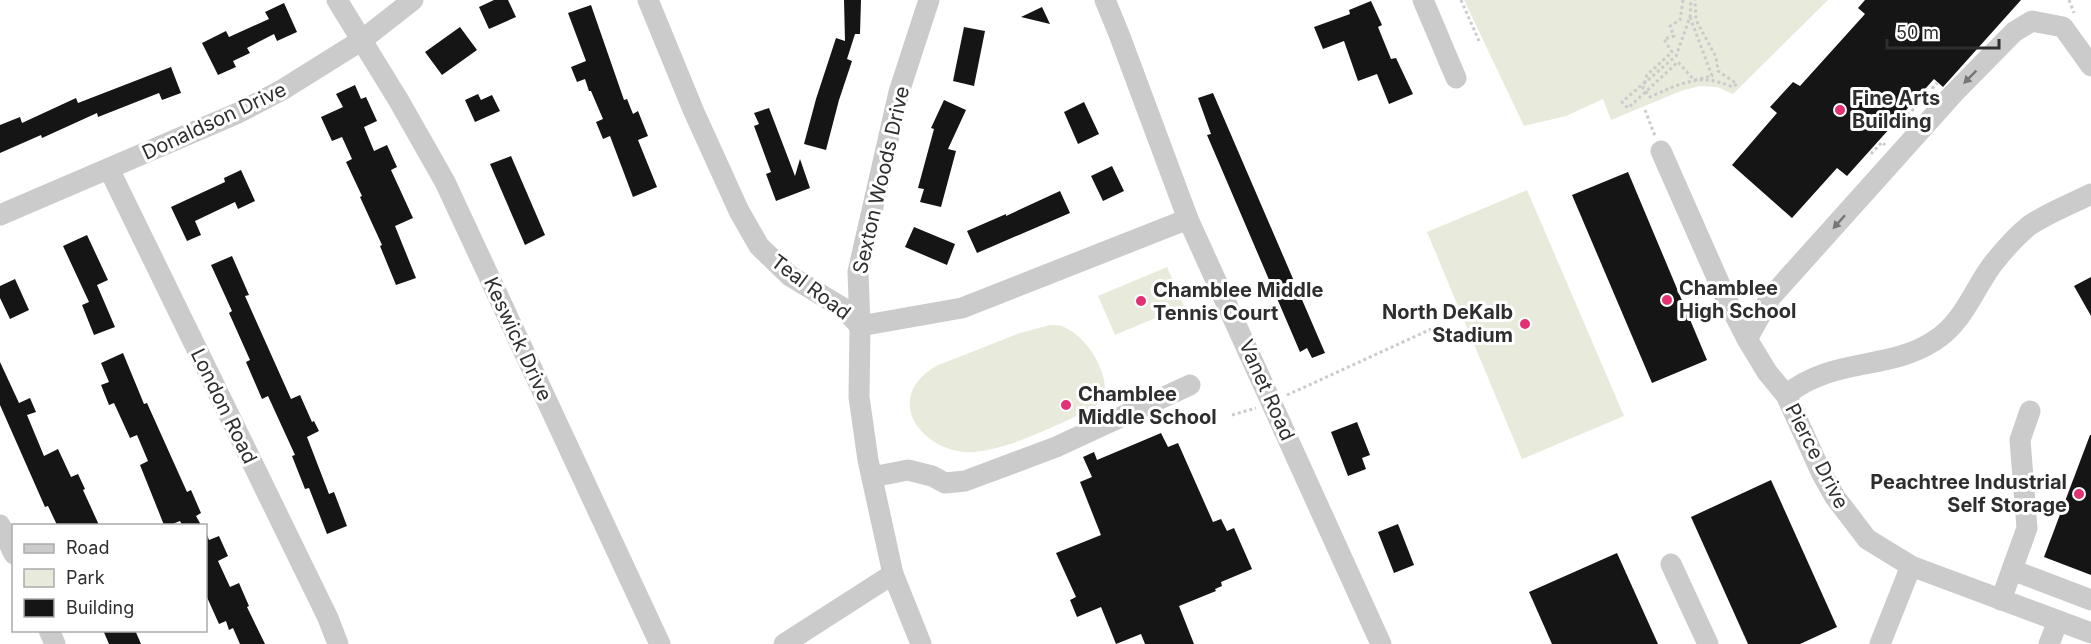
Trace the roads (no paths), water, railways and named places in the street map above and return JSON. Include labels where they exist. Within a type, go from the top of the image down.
[{"type":"street","name":"Keswick Drive","points":[[337,0],[445,182],[660,644]]},
{"type":"street","name":"Donaldson Drive","points":[[0,215],[238,113],[282,90],[362,40],[413,0]]},
{"type":"street","name":"Teal Road","points":[[648,0],[694,112],[739,211],[759,246],[790,276],[843,308],[860,326],[962,308],[1188,219]]},
{"type":"street","name":"Sexton Woods Drive","points":[[921,644],[893,574],[872,477],[859,397],[858,272],[899,92],[929,0]]},
{"type":"street","name":"Vanet Road","points":[[1105,0],[1188,219],[1381,644]]},
{"type":"street","points":[[1423,0],[1456,78]]},
{"type":"street","points":[[1747,339],[1770,298],[1954,93],[2014,32],[2032,21],[2063,27],[2091,66]]},
{"type":"street","points":[[1661,151],[1725,296],[1747,339],[1767,372],[1786,395]]},
{"type":"street","name":"London Road","points":[[109,169],[328,618],[338,644]]},
{"type":"street","name":"Pierce Drive","points":[[2091,194],[2031,225],[2013,241],[1992,266],[1957,322],[1936,340],[1914,352],[1831,370],[1798,385],[1786,395],[1821,472],[1849,517],[1867,539],[1911,566],[2091,633]]},
{"type":"street","points":[[872,477],[908,470],[932,476],[945,483],[965,481],[1056,447],[1190,385]]},
{"type":"street","points":[[2001,600],[2027,528],[2020,440],[2030,411]]},
{"type":"street","points":[[0,525],[12,550]]},
{"type":"street","points":[[1671,564],[1708,644]]},
{"type":"street","points":[[1880,644],[1911,566]]},
{"type":"street","points":[[2012,570],[2091,600]]},
{"type":"street","points":[[784,644],[893,574]]},
{"type":"street","points":[[2049,644],[2058,621]]},
{"type":"place","name":"Fine Arts Building","points":[[1840,110]]},
{"type":"place","name":"Chamblee High School","points":[[1667,300]]},
{"type":"place","name":"Chamblee Middle Tennis Court","points":[[1141,301]]},
{"type":"place","name":"North DeKalb Stadium","points":[[1525,324]]},
{"type":"place","name":"Chamblee Middle School","points":[[1066,405]]},
{"type":"place","name":"Peachtree Industrial Self Storage","points":[[2079,494]]}]
